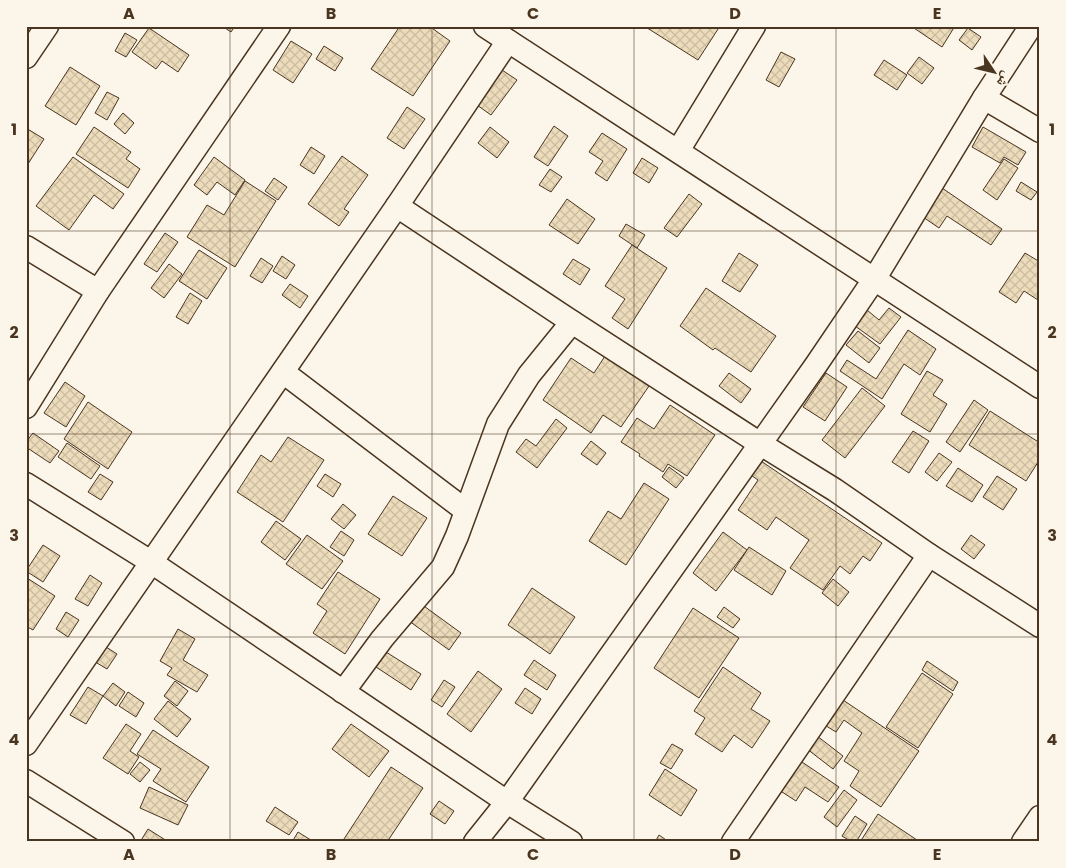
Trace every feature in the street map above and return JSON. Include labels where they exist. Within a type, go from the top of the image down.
[{"type":"street","points":[[26,57],[47,26]]},
{"type":"street","points":[[26,407],[98,291],[279,26]]},
{"type":"street","points":[[485,26],[1040,387]]},
{"type":"street","points":[[678,151],[754,26]]},
{"type":"street","points":[[475,842],[507,802],[759,443],[816,365],[875,278],[984,98],[1031,26]]},
{"type":"street","points":[[26,744],[397,206],[508,41]]},
{"type":"street","points":[[984,98],[1040,131]]},
{"type":"street","points":[[397,206],[572,322],[835,490],[929,555],[1040,626]]},
{"type":"street","points":[[26,246],[98,291]]},
{"type":"street","points":[[343,692],[382,639],[443,567],[457,536],[498,424],[529,375],[572,322]]},
{"type":"street","points":[[283,372],[466,510]]},
{"type":"street","points":[[26,484],[151,562],[507,802],[571,842]]},
{"type":"street","points":[[733,842],[929,555]]},
{"type":"street","points":[[26,781],[123,842]]},
{"type":"street","points":[[1023,842],[1040,817]]},
{"type":"building","points":[[222,26],[235,26],[231,32]]},
{"type":"building","points":[[400,26],[429,26],[450,41],[413,96],[371,69]]},
{"type":"building","points":[[644,26],[720,26],[698,60]]},
{"type":"building","points":[[911,26],[955,26],[942,47]]},
{"type":"building","points":[[149,28],[189,55],[178,72],[162,61],[156,69],[132,52]]},
{"type":"building","points":[[968,28],[981,37],[972,50],[959,40]]},
{"type":"building","points":[[125,33],[137,40],[126,57],[115,51]]},
{"type":"building","points":[[291,41],[312,54],[293,83],[273,70]]},
{"type":"building","points":[[324,46],[343,58],[335,71],[316,59]]},
{"type":"building","points":[[781,52],[795,59],[779,87],[766,80]]},
{"type":"building","points":[[919,57],[934,68],[922,84],[907,73]]},
{"type":"building","points":[[884,60],[907,75],[897,90],[874,75]]},
{"type":"building","points":[[70,67],[100,86],[76,125],[45,106]]},
{"type":"building","points":[[502,70],[517,80],[491,115],[477,105]]},
{"type":"building","points":[[107,92],[119,98],[107,120],[95,113]]},
{"type":"building","points":[[407,107],[425,119],[404,149],[387,138]]},
{"type":"building","points":[[123,113],[134,123],[125,134],[114,124]]},
{"type":"building","points":[[554,126],[568,136],[548,166],[534,157]]},
{"type":"building","points":[[94,127],[131,152],[126,159],[140,169],[128,188],[76,154]]},
{"type":"building","points":[[490,127],[509,142],[497,158],[478,143]]},
{"type":"building","points":[[983,127],[1026,152],[1018,165],[1004,157],[1000,163],[972,147]]},
{"type":"building","points":[[26,128],[44,139],[26,167]]},
{"type":"building","points":[[602,133],[627,149],[607,181],[595,173],[603,161],[589,152]]},
{"type":"building","points":[[311,147],[325,156],[314,174],[300,165]]},
{"type":"building","points":[[342,156],[368,175],[344,209],[349,212],[339,226],[308,204]]},
{"type":"building","points":[[73,157],[124,194],[113,209],[94,195],[69,230],[36,206]]},
{"type":"building","points":[[214,157],[245,180],[235,195],[217,182],[207,195],[194,185]]},
{"type":"building","points":[[642,158],[658,168],[649,183],[633,173]]},
{"type":"building","points":[[1004,159],[1018,168],[997,200],[983,190]]},
{"type":"building","points":[[550,169],[562,177],[551,192],[539,185]]},
{"type":"building","points":[[274,178],[287,187],[278,200],[265,191]]},
{"type":"building","points":[[245,181],[276,201],[235,267],[187,237],[207,205],[224,215]]},
{"type":"building","points":[[1021,182],[1037,192],[1031,200],[1016,191]]},
{"type":"building","points":[[942,188],[1002,229],[991,245],[947,216],[939,228],[923,217]]},
{"type":"building","points":[[689,194],[702,204],[677,237],[664,228]]},
{"type":"building","points":[[567,199],[595,219],[578,244],[549,225]]},
{"type":"building","points":[[626,224],[645,235],[637,248],[619,236]]},
{"type":"building","points":[[165,233],[178,242],[157,272],[144,264]]},
{"type":"building","points":[[632,245],[667,268],[628,329],[612,318],[625,299],[605,286]]},
{"type":"building","points":[[199,250],[227,268],[207,299],[179,281]]},
{"type":"building","points":[[739,253],[758,265],[740,292],[722,281]]},
{"type":"building","points":[[1025,253],[1040,262],[1040,297],[1038,300],[1024,291],[1016,303],[999,292]]},
{"type":"building","points":[[282,256],[295,265],[286,279],[273,271]]},
{"type":"building","points":[[261,258],[273,266],[262,283],[250,276]]},
{"type":"building","points":[[573,259],[590,269],[580,285],[563,274]]},
{"type":"building","points":[[169,264],[182,274],[164,298],[151,288]]},
{"type":"building","points":[[290,284],[308,296],[300,308],[282,295]]},
{"type":"building","points":[[706,288],[776,336],[751,372],[715,348],[713,350],[680,326]]},
{"type":"building","points":[[190,293],[202,301],[188,324],[176,317]]},
{"type":"building","points":[[889,308],[901,317],[880,344],[855,326],[867,310],[879,320]]},
{"type":"building","points":[[908,330],[936,349],[920,375],[904,364],[882,399],[840,371],[847,360],[876,379]]},
{"type":"building","points":[[858,331],[880,348],[869,363],[846,345]]},
{"type":"building","points":[[605,356],[649,386],[621,427],[603,415],[591,433],[543,400],[571,358],[594,373]]},
{"type":"building","points":[[927,371],[943,380],[933,395],[947,404],[930,432],[901,414]]},
{"type":"building","points":[[729,373],[751,389],[741,403],[719,386]]},
{"type":"building","points":[[826,373],[847,387],[825,421],[803,407]]},
{"type":"building","points":[[65,382],[85,396],[66,427],[44,413]]},
{"type":"building","points":[[862,388],[885,406],[845,458],[822,440]]},
{"type":"building","points":[[974,400],[988,410],[960,452],[946,442]]},
{"type":"building","points":[[88,402],[132,432],[108,469],[64,439]]},
{"type":"building","points":[[670,405],[715,435],[687,476],[668,464],[663,472],[621,442],[637,418],[654,429]]},
{"type":"building","points":[[990,411],[1040,443],[1040,459],[1026,481],[969,445]]},
{"type":"building","points":[[556,419],[567,428],[537,468],[516,452],[526,439],[536,446]]},
{"type":"building","points":[[913,431],[929,441],[909,473],[892,462]]},
{"type":"building","points":[[33,433],[59,451],[50,463],[26,447],[26,442]]},
{"type":"building","points":[[288,437],[324,460],[283,522],[237,492],[261,455],[271,462]]},
{"type":"building","points":[[591,441],[606,453],[597,465],[581,454]]},
{"type":"building","points":[[67,443],[100,466],[91,479],[58,457]]},
{"type":"building","points":[[939,453],[952,462],[937,481],[925,472]]},
{"type":"building","points":[[758,459],[882,543],[870,561],[863,556],[850,574],[840,566],[823,590],[790,568],[809,540],[776,517],[767,530],[738,510],[758,480],[748,473]]},
{"type":"building","points":[[669,467],[684,478],[676,488],[662,477]]},
{"type":"building","points":[[958,468],[983,485],[972,502],[946,486]]},
{"type":"building","points":[[100,474],[113,482],[101,500],[88,492]]},
{"type":"building","points":[[325,474],[341,484],[333,497],[317,486]]},
{"type":"building","points":[[997,476],[1017,489],[1003,510],[983,497]]},
{"type":"building","points":[[644,483],[669,499],[626,565],[589,541],[608,511],[621,519]]},
{"type":"building","points":[[393,496],[427,518],[402,556],[368,534]]},
{"type":"building","points":[[343,504],[356,515],[344,529],[331,519]]},
{"type":"building","points":[[276,521],[301,539],[285,560],[261,542]]},
{"type":"building","points":[[341,531],[354,540],[344,556],[330,547]]},
{"type":"building","points":[[723,532],[747,550],[716,591],[693,573]]},
{"type":"building","points":[[307,535],[343,561],[322,589],[286,564]]},
{"type":"building","points":[[971,535],[985,545],[974,559],[961,549]]},
{"type":"building","points":[[43,545],[60,556],[43,582],[26,571]]},
{"type":"building","points":[[749,547],[786,571],[772,595],[734,570]]},
{"type":"building","points":[[338,572],[380,599],[345,654],[313,633],[327,611],[317,604]]},
{"type":"building","points":[[90,575],[102,583],[88,606],[75,599]]},
{"type":"building","points":[[27,578],[55,596],[33,630],[26,626]]},
{"type":"building","points":[[833,579],[849,592],[838,606],[822,593]]},
{"type":"building","points":[[532,588],[575,617],[550,654],[508,625]]},
{"type":"building","points":[[417,601],[461,633],[449,650],[405,618]]},
{"type":"building","points":[[724,607],[740,619],[733,628],[717,617]]},
{"type":"building","points":[[693,608],[739,638],[699,698],[654,668]]},
{"type":"building","points":[[66,612],[79,620],[68,637],[56,629]]},
{"type":"building","points":[[178,629],[195,639],[183,660],[208,675],[197,692],[167,675],[172,668],[160,661]]},
{"type":"building","points":[[103,645],[117,654],[107,669],[92,660]]},
{"type":"building","points":[[386,652],[421,674],[411,690],[376,667]]},
{"type":"building","points":[[534,660],[556,675],[547,690],[524,675]]},
{"type":"building","points":[[927,661],[958,682],[953,691],[922,670]]},
{"type":"building","points":[[723,667],[761,693],[751,709],[770,721],[752,748],[734,735],[722,752],[695,734],[705,718],[694,711]]},
{"type":"building","points":[[478,671],[502,689],[471,732],[447,714]]},
{"type":"building","points":[[922,673],[953,694],[918,748],[886,727]]},
{"type":"building","points":[[444,680],[455,687],[442,707],[431,700]]},
{"type":"building","points":[[175,681],[188,691],[177,706],[164,696]]},
{"type":"building","points":[[113,683],[125,692],[116,706],[103,696]]},
{"type":"building","points":[[88,687],[103,696],[86,724],[70,715]]},
{"type":"building","points":[[525,688],[541,699],[532,714],[515,703]]},
{"type":"building","points":[[128,692],[144,703],[136,717],[119,706]]},
{"type":"building","points":[[840,698],[919,751],[881,807],[850,786],[859,771],[844,761],[862,733],[844,720],[836,732],[823,724]]},
{"type":"building","points":[[168,701],[191,719],[177,737],[154,719]]},
{"type":"building","points":[[126,724],[141,734],[130,751],[139,757],[128,774],[103,758]]},
{"type":"building","points":[[351,724],[389,751],[369,777],[332,749]]},
{"type":"building","points":[[808,729],[843,756],[833,769],[798,742]]},
{"type":"building","points":[[153,730],[209,767],[186,802],[153,781],[161,769],[137,754]]},
{"type":"building","points":[[672,744],[683,750],[671,769],[660,763]]},
{"type":"building","points":[[799,760],[839,787],[828,802],[805,787],[796,801],[779,790]]},
{"type":"building","points":[[140,762],[150,770],[140,782],[130,774]]},
{"type":"building","points":[[391,767],[423,788],[387,842],[342,842]]},
{"type":"building","points":[[665,769],[697,790],[681,816],[649,795]]},
{"type":"building","points":[[149,787],[188,805],[178,825],[140,808]]},
{"type":"building","points":[[844,790],[857,800],[837,827],[824,817]]},
{"type":"building","points":[[439,801],[454,811],[445,824],[430,814]]},
{"type":"building","points":[[275,807],[298,822],[289,835],[266,821]]},
{"type":"building","points":[[878,814],[920,842],[860,842]]},
{"type":"building","points":[[855,816],[867,824],[856,842],[852,842],[842,836]]},
{"type":"building","points":[[148,829],[167,841],[140,842]]},
{"type":"building","points":[[298,832],[314,842],[292,842]]},
{"type":"building","points":[[659,835],[669,842],[655,842]]}]
